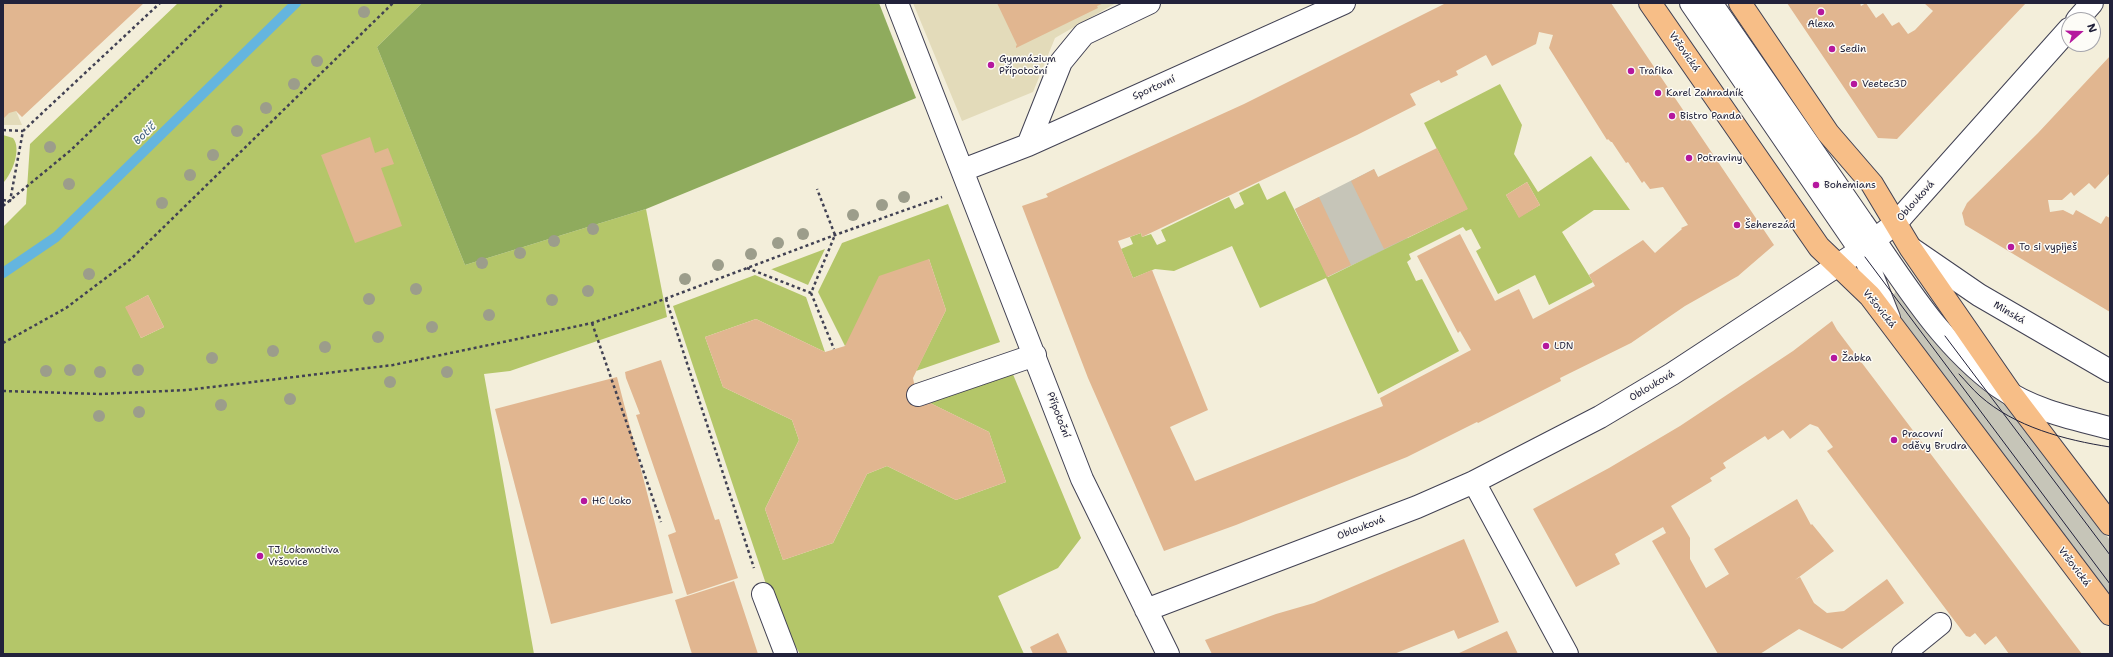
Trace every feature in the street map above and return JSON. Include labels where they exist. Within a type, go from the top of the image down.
[{"type":"main road","name":"Vršovická","points":[[1650,3],[1819,247],[1870,296],[2110,614]]},
{"type":"main road","points":[[1740,3],[1828,133],[1872,184],[1911,249],[2012,395],[2110,524]]},
{"type":"street","name":"Přípotoční","points":[[897,3],[1082,479],[1168,654]]},
{"type":"street","points":[[1028,145],[1061,62],[1084,34],[1149,3]]},
{"type":"street","name":"Sportovní","points":[[966,178],[1028,145],[1344,3]]},
{"type":"street","points":[[1690,3],[1868,245],[1945,336],[1984,375],[2012,395],[2055,415],[2110,428]]},
{"type":"street","points":[[1712,3],[1868,245],[1871,268],[1894,328]]},
{"type":"street","points":[[2084,12],[2092,3]]},
{"type":"street","name":"Oblouková","points":[[1146,610],[1417,507],[1474,482],[1600,417],[1672,374],[1838,266],[1896,223],[2061,38]]},
{"type":"street","name":"Minská","points":[[1911,249],[1979,296],[2110,371]]},
{"type":"street","points":[[916,389],[1032,348]]},
{"type":"street","points":[[1474,482],[1567,654]]},
{"type":"street","points":[[763,594],[786,654]]},
{"type":"street","points":[[1903,654],[1940,624]]},
{"type":"path","points":[[10,202],[23,131],[160,3]]},
{"type":"path","points":[[3,206],[10,202],[71,150],[224,3]]},
{"type":"path","points":[[3,342],[66,308],[131,258],[393,3]]},
{"type":"path","points":[[3,130],[23,131]]},
{"type":"path","points":[[3,391],[100,394],[194,389],[393,365],[592,323],[666,299],[834,235],[966,178]]},
{"type":"path","points":[[816,189],[834,235],[811,293],[834,349]]},
{"type":"path","points":[[3,200],[10,202]]},
{"type":"path","points":[[748,268],[811,293]]},
{"type":"path","points":[[666,299],[763,594]]},
{"type":"path","points":[[592,323],[662,522]]},
{"type":"shaded area","name":"Gymnázium Přípotoční","points":[[913,3],[1116,3],[1055,38],[1033,92],[962,121]]},
{"type":"shaded area","points":[[3,97],[16,111],[22,125],[3,125]]},
{"type":"shaded area","points":[[1374,169],[1408,239],[1327,277],[1295,209]]},
{"type":"shaded area","points":[[1905,266],[1948,327],[2110,540],[2110,599],[1890,305]]},
{"type":"green space","points":[[178,3],[422,3],[377,47],[465,265],[646,209],[667,317],[510,371],[484,374],[534,654],[3,654],[3,227],[26,204],[30,144]],"holes":[[[148,295],[164,327],[141,338],[126,307]]]},
{"type":"green space","points":[[422,3],[879,3],[916,98],[646,209],[465,265],[377,47]]},
{"type":"green space","points":[[1500,84],[1522,125],[1514,154],[1538,192],[1591,156],[1630,210],[1594,210],[1562,232],[1593,282],[1549,305],[1535,275],[1498,294],[1476,251],[1481,248],[1471,229],[1466,231],[1463,227],[1409,254],[1411,259],[1407,262],[1416,281],[1422,279],[1459,351],[1378,394],[1326,278],[1260,308],[1232,246],[1174,271],[1155,269],[1133,278],[1121,249],[1133,244],[1130,237],[1141,233],[1142,237],[1151,234],[1157,245],[1166,241],[1161,230],[1229,197],[1235,209],[1244,204],[1239,193],[1259,183],[1267,200],[1285,191],[1328,277],[1467,209],[1424,123]],"holes":[[[1527,182],[1540,205],[1519,217],[1506,195]]]},
{"type":"green space","points":[[3,135],[13,138],[16,143],[16,155],[10,174],[3,183]]},
{"type":"green space","points":[[948,204],[1000,342],[916,371],[946,310],[929,259],[845,346],[818,292],[842,243]]},
{"type":"green space","points":[[825,249],[808,285],[771,269],[772,269]]},
{"type":"green space","points":[[755,275],[806,297],[825,352],[756,319],[705,337],[723,387],[792,420],[799,440],[765,509],[783,560],[833,543],[867,474],[887,466],[956,500],[1006,482],[989,432],[928,402],[1012,372],[1081,538],[1058,568],[998,596],[1024,654],[800,654],[775,611],[673,306]]},
{"type":"building","points":[[3,3],[144,3],[22,117],[16,111],[9,113],[3,119]]},
{"type":"building","points":[[997,3],[1104,3],[1097,6],[1098,8],[1016,48],[1017,45]]},
{"type":"building","points":[[1446,3],[1611,3],[1774,245],[1738,276],[1685,306],[1631,343],[1560,378],[1561,381],[1478,423],[1477,422],[1407,457],[1236,525],[1164,551],[1088,378],[1022,206],[1048,197],[1046,194],[1244,104]],"holes":[[[1539,32],[1553,35],[1549,48],[1607,140],[1608,139],[1612,142],[1642,183],[1644,181],[1650,189],[1663,187],[1688,225],[1681,228],[1682,229],[1655,253],[1643,240],[1589,275],[1595,286],[1533,319],[1519,289],[1495,301],[1460,234],[1417,256],[1458,333],[1460,331],[1471,350],[1380,398],[1383,406],[1195,481],[1170,427],[1208,410],[1152,270],[1133,278],[1118,241],[1141,233],[1142,237],[1357,135],[1416,105],[1410,94],[1439,80],[1441,83],[1458,75],[1456,71],[1486,55],[1492,66],[1536,44]]]},
{"type":"building","points":[[1787,3],[1860,3],[1861,6],[1866,3],[1876,18],[1883,13],[1892,26],[1899,22],[1908,34],[1915,30],[1933,11],[1924,3],[2026,3],[1897,139],[1878,138]]},
{"type":"building","points":[[2110,56],[2110,173],[2095,189],[2089,183],[2074,196],[2071,192],[2062,200],[2048,200],[2050,212],[2063,210],[2073,215],[2076,210],[2101,224],[2106,216],[2110,218],[2110,312],[1965,225],[1962,213],[1967,203],[2038,133]]},
{"type":"building","points":[[370,137],[375,153],[388,148],[394,164],[381,168],[402,226],[355,243],[321,155]]},
{"type":"building","points":[[1437,148],[1468,209],[1384,249],[1351,181],[1374,169],[1378,177]]},
{"type":"building","points":[[1527,182],[1540,205],[1519,218],[1506,195]]},
{"type":"building","points":[[1319,197],[1351,265],[1327,277],[1295,209]]},
{"type":"building","points":[[929,259],[946,310],[913,378],[914,383],[920,398],[989,432],[1006,482],[956,500],[887,466],[867,474],[833,543],[783,560],[765,509],[799,440],[792,420],[723,387],[705,337],[756,319],[825,352],[845,346],[879,276]]},
{"type":"building","points":[[148,295],[164,327],[141,338],[125,307]]},
{"type":"building","points":[[1832,321],[1837,330],[2082,654],[2009,654],[1996,636],[1985,645],[1975,633],[1970,637],[1966,636],[1827,451],[1833,447],[1818,427],[1810,424],[1790,439],[1783,430],[1768,440],[1765,436],[1723,463],[1726,468],[1710,478],[1712,481],[1671,506],[1690,538],[1690,559],[1706,588],[1729,574],[1714,549],[1797,499],[1811,525],[1812,524],[1834,551],[1795,580],[1800,577],[1814,603],[1827,613],[1844,611],[1887,579],[1904,603],[1842,649],[1799,629],[1760,654],[1718,654],[1652,541],[1666,533],[1663,527],[1615,554],[1620,564],[1576,587],[1533,509],[1609,468],[1680,426],[1793,351]]},
{"type":"building","points":[[661,360],[715,520],[719,519],[738,578],[687,595],[668,535],[676,532],[636,415],[640,414],[625,372]]},
{"type":"building","name":"HC Loko","points":[[617,377],[673,593],[551,624],[495,409]]},
{"type":"building","points":[[1464,539],[1499,622],[1458,639],[1454,630],[1394,654],[1212,654],[1205,640],[1276,614],[1314,603]]},
{"type":"building","points":[[734,581],[758,654],[692,654],[675,600]]},
{"type":"building","points":[[1507,631],[1518,654],[1457,654]]},
{"type":"building","points":[[1058,633],[1068,654],[1033,654],[1030,647]]},
{"type":"waterway","name":"Botič","points":[[3,273],[56,237],[296,3]]},
{"type":"tram line","points":[[1865,257],[2110,584]]},
{"type":"tram line","points":[[1945,336],[2110,555]]},
{"type":"tram line","points":[[1959,374],[1977,393],[1994,407],[2025,424],[2058,436],[2110,447]]},
{"type":"place","name":"Alexa","points":[[1821,12]]},
{"type":"place","name":"Sedin","points":[[1832,49]]},
{"type":"place","name":"Gymnázium Přípotoční","points":[[991,65]]},
{"type":"place","name":"Trafika","points":[[1631,71]]},
{"type":"place","name":"Veetec3D","points":[[1854,84]]},
{"type":"place","name":"Karel Zahradník","points":[[1658,93]]},
{"type":"place","name":"Bistro Panda","points":[[1672,116]]},
{"type":"place","name":"Potraviny","points":[[1689,158]]},
{"type":"place","name":"Bohemians","points":[[1816,185]]},
{"type":"place","name":"Šeherezád","points":[[1737,225]]},
{"type":"place","name":"To si vypiješ","points":[[2011,247]]},
{"type":"place","name":"LDN","points":[[1546,346]]},
{"type":"place","name":"Žabka","points":[[1834,358]]},
{"type":"place","name":"Pracovní oděvy Brudra","points":[[1894,440]]},
{"type":"place","name":"HC Loko","points":[[584,501]]},
{"type":"place","name":"TJ Lokomotiva Vršovice","points":[[260,556]]}]
